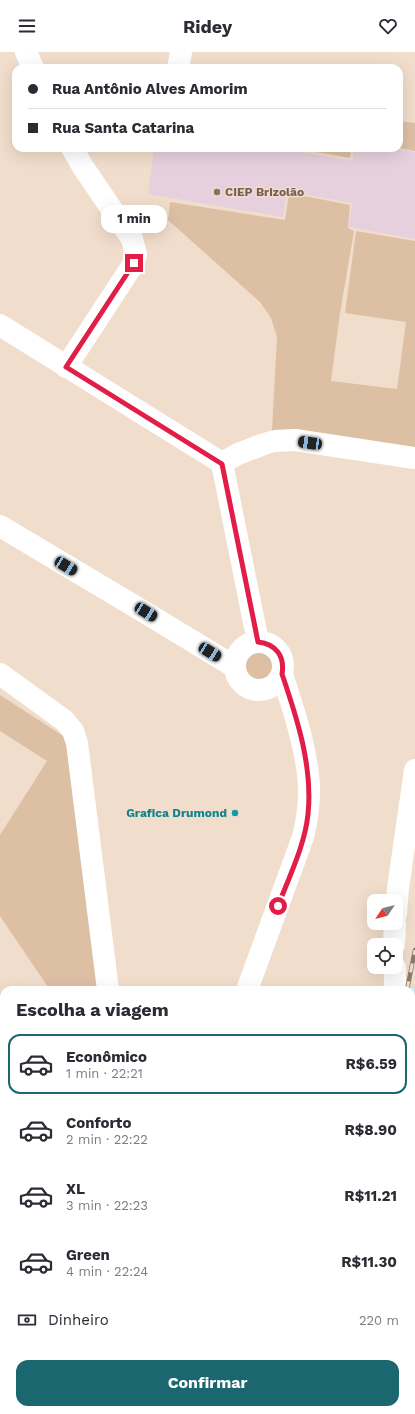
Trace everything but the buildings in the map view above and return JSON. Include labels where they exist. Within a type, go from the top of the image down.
[{"type":"street","points":[[26,52],[31,64]]},
{"type":"street","points":[[179,64],[181,52]]},
{"type":"street","points":[[66,367],[134,263],[136,254],[132,238],[82,167],[74,152]]},
{"type":"street","points":[[0,325],[222,464],[258,642]]},
{"type":"street","points":[[222,464],[245,451],[275,441],[294,440],[415,458]]},
{"type":"street","points":[[0,526],[146,612],[235,667]]},
{"type":"street","points":[[258,642],[273,646],[279,652],[283,666],[275,682],[260,690],[253,690],[246,687],[240,681],[236,674],[235,667],[239,652],[251,643],[258,642]]},
{"type":"street","points":[[0,674],[65,721],[73,731],[78,743],[108,986]]},
{"type":"street","points":[[248,986],[304,837],[308,814],[309,789],[306,763],[298,726],[286,709],[275,682]]},
{"type":"street","points":[[398,894],[415,770]]},
{"type":"street","points":[[394,974],[395,986]]},
{"type":"shaded area","points":[[403,122],[415,123],[415,151],[403,149]]},
{"type":"shaded area","name":"CIEP Brizolão","points":[[403,150],[415,152],[415,239],[349,227],[352,203],[287,191],[283,217],[148,194],[153,152],[301,152],[352,161],[353,152],[403,152]]},
{"type":"shaded area","points":[[316,152],[351,152],[350,158]]},
{"type":"shaded area","points":[[289,193],[350,205],[348,228],[354,231],[340,313],[331,381],[397,389],[406,322],[345,313],[356,231],[415,241],[415,450],[272,431],[277,337],[271,318],[260,302],[168,220],[170,202],[285,220]]},
{"type":"shaded area","points":[[263,647],[270,650],[276,656],[279,667],[278,675],[270,684],[263,687],[255,687],[248,684],[240,675],[239,663],[242,656],[251,648]]},
{"type":"shaded area","points":[[0,695],[71,741],[102,986],[47,986],[0,916],[0,835],[47,761],[0,731]]},
{"type":"railway","points":[[408,986],[415,950]]},
{"type":"place","name":"CIEP Brizolão","points":[[217,192]]},
{"type":"place","name":"Grafica Drumond","points":[[235,813]]},
{"type":"route","points":[[134,263],[66,367],[222,464],[258,642],[273,646],[279,652],[282,659],[282,674],[301,737],[306,763],[309,789],[308,814],[304,837],[278,906]]}]
